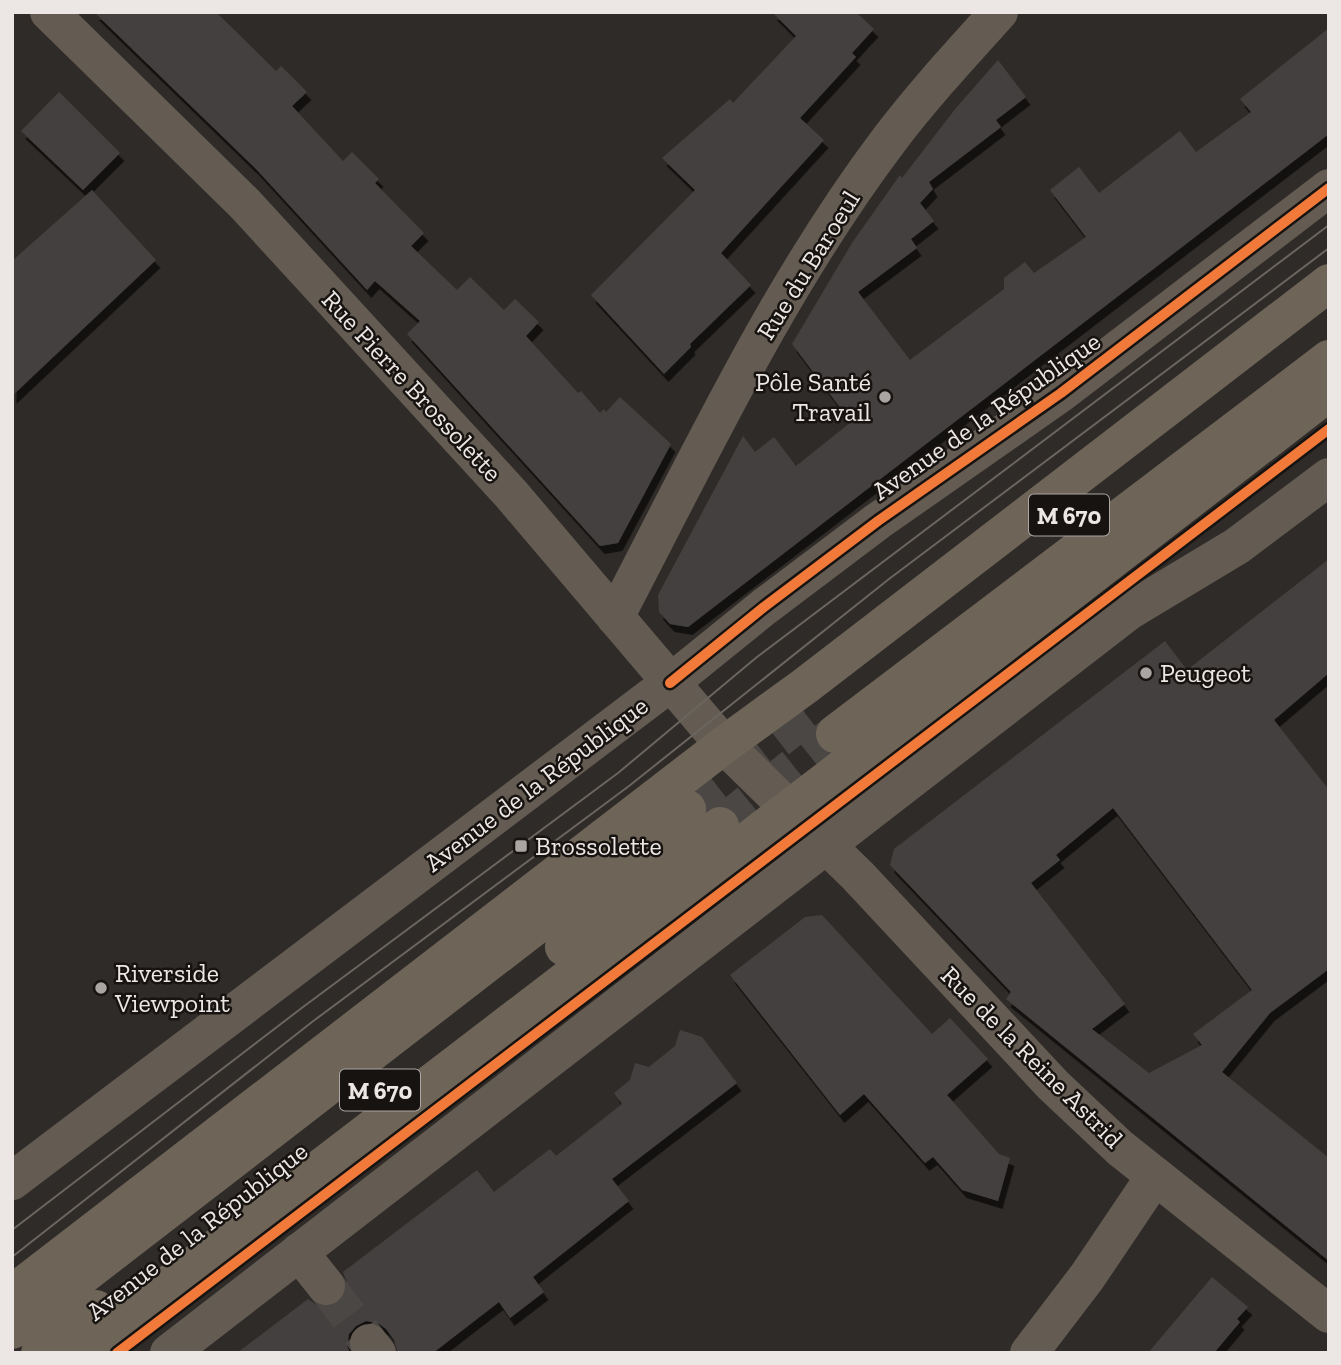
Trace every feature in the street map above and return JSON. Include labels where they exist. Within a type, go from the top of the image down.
[{"type":"main road","points":[[12,1294],[1329,283]]},
{"type":"main road","name":"M 670","points":[[1329,316],[822,724],[1329,359]]},
{"type":"main road","points":[[79,1353],[1329,393]]},
{"type":"main road","name":"Avenue de la République","points":[[12,1330],[703,817],[40,1353]]},
{"type":"street","name":"Rue Pierre Brossolette","points":[[49,12],[245,204],[511,494],[724,745],[756,777]]},
{"type":"street","name":"Rue du Baroeul","points":[[615,617],[747,363],[839,212],[887,142],[931,86],[999,12]]},
{"type":"street","name":"Avenue de la République","points":[[12,1181],[670,682],[764,607],[893,510],[1061,393],[1329,188]]},
{"type":"street","points":[[169,1353],[1129,611],[1237,546],[1329,477]]},
{"type":"street","name":"Rue de la Reine Astrid","points":[[756,777],[827,845],[1053,1085],[1120,1148],[1329,1314]]},
{"type":"street","points":[[1029,1353],[1087,1277],[1155,1176]]},
{"type":"street","points":[[299,1252],[326,1286]]},
{"type":"building","points":[[94,12],[216,12],[276,71],[281,66],[307,92],[292,106],[343,161],[352,152],[379,179],[375,183],[424,233],[411,246],[457,290],[470,277],[504,310],[515,299],[539,322],[526,336],[578,393],[581,391],[600,413],[604,409],[606,412],[620,397],[671,444],[618,543],[600,546],[407,334],[420,321],[375,281],[367,290],[256,169]]},
{"type":"building","points":[[772,12],[856,12],[874,29],[852,53],[856,57],[800,118],[824,140],[721,253],[751,285],[690,344],[691,347],[664,374],[591,295],[695,190],[662,158],[730,99],[733,103],[796,36]]},
{"type":"building","points":[[1329,28],[1329,134],[688,627],[670,624],[659,612],[658,595],[743,436],[755,452],[774,437],[796,466],[851,422],[792,344],[852,243],[900,175],[902,178],[956,108],[998,60],[1026,97],[996,120],[1001,127],[929,182],[933,189],[920,203],[934,221],[911,239],[917,248],[858,292],[910,360],[1004,289],[1004,278],[1025,262],[1034,273],[1086,237],[1050,190],[1079,167],[1099,193],[1180,131],[1196,152],[1251,112],[1240,99]]},
{"type":"building","points":[[59,92],[120,153],[83,190],[21,131]]},
{"type":"building","points":[[92,190],[156,260],[12,396],[12,261]]},
{"type":"building","points":[[1329,559],[1329,673],[1274,720],[1329,790],[1329,969],[1270,1013],[1222,1072],[1329,1158],[1329,1261],[1006,999],[1011,992],[890,865],[894,849],[1165,641],[1187,670]],"holes":[[[1113,808],[1252,990],[1193,1034],[1202,1045],[1149,1073],[1092,1029],[1125,1004],[1031,883],[1060,860],[1056,855]]]},
{"type":"building","points":[[822,915],[932,1034],[950,1018],[988,1059],[947,1095],[999,1154],[1010,1158],[998,1201],[962,1190],[933,1157],[925,1163],[864,1094],[840,1115],[730,975],[805,917]]},
{"type":"building","points":[[680,1030],[702,1037],[737,1083],[612,1179],[629,1201],[533,1277],[544,1292],[510,1318],[499,1302],[433,1353],[398,1353],[394,1340],[386,1329],[378,1323],[366,1321],[356,1326],[349,1334],[347,1346],[350,1353],[237,1353],[308,1299],[319,1307],[329,1308],[339,1303],[347,1293],[343,1272],[477,1170],[494,1192],[550,1149],[556,1156],[622,1104],[614,1093],[630,1080],[635,1063],[649,1067],[675,1046]]},
{"type":"building","points":[[1212,1277],[1248,1307],[1237,1319],[1240,1322],[1214,1353],[1148,1353]]},
{"type":"tunnel","points":[[687,809],[810,714]]},
{"type":"tunnel","points":[[720,826],[835,734]]},
{"type":"tunnel","points":[[326,1286],[369,1343]]},
{"type":"tram line","points":[[12,1230],[303,1007],[618,773],[757,657],[1329,225]]},
{"type":"tram line","points":[[12,1257],[312,1022],[629,786],[889,579],[1329,248]]},
{"type":"cycle path","points":[[670,683],[764,607],[878,521],[1061,393],[1329,188]]},
{"type":"cycle path","points":[[117,1353],[1329,429]]},
{"type":"place","name":"Pôle Santé Travail","points":[[885,397]]},
{"type":"place","name":"Peugeot","points":[[1146,673]]},
{"type":"place","name":"Brossolette","points":[[521,846]]},
{"type":"place","name":"Riverside Viewpoint","points":[[101,988]]}]
